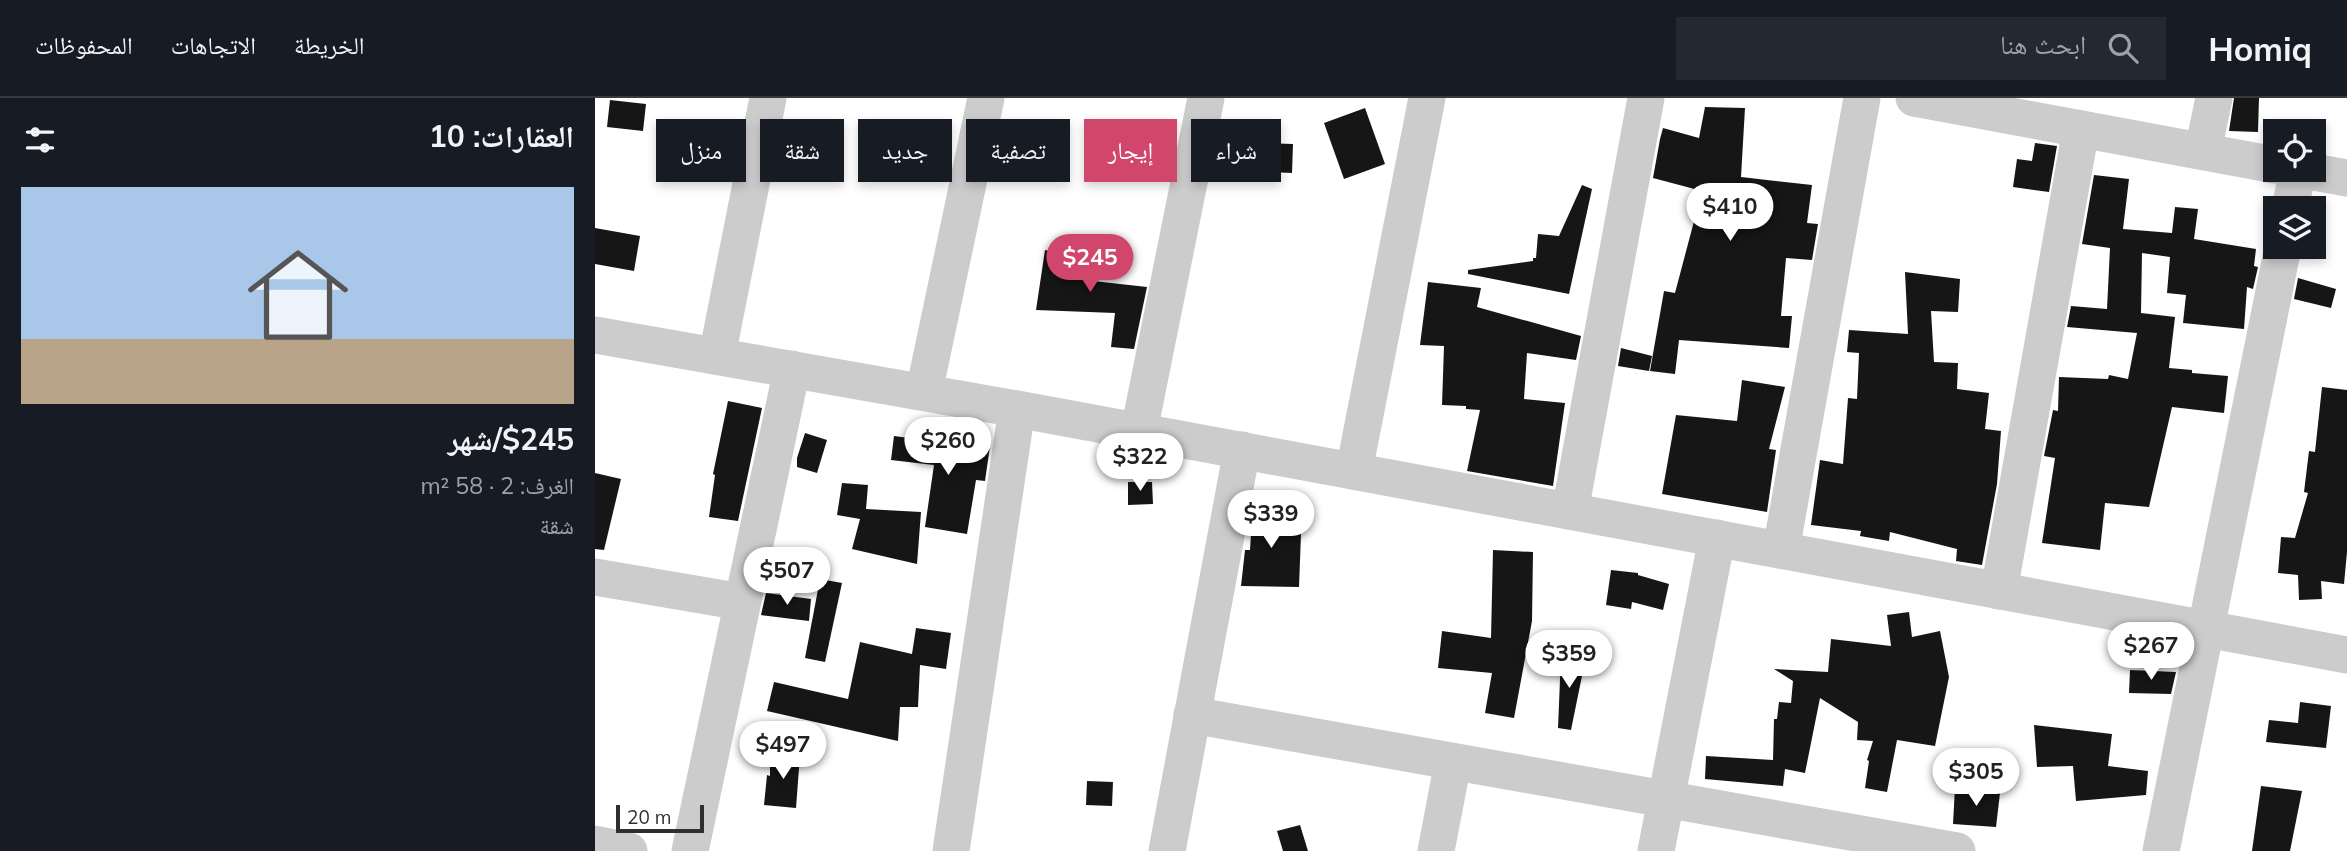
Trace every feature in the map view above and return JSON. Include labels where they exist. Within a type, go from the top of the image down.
[{"type":"street","points":[[717,356],[768,98]]},
{"type":"street","points":[[925,392],[986,98]]},
{"type":"street","points":[[1139,431],[1206,98]]},
{"type":"street","points":[[1355,471],[1427,98]]},
{"type":"street","points":[[1570,511],[1646,98]]},
{"type":"street","points":[[1781,550],[1861,98]]},
{"type":"street","points":[[1914,98],[2263,162]]},
{"type":"street","points":[[2203,151],[2214,98]]},
{"type":"street","points":[[1999,591],[2081,129]]},
{"type":"street","points":[[2326,174],[2347,178]]},
{"type":"street","points":[[2161,851],[2281,259]]},
{"type":"street","points":[[595,335],[1017,408],[2347,655]]},
{"type":"street","points":[[690,851],[792,369]]},
{"type":"street","points":[[951,851],[1017,408]]},
{"type":"street","points":[[1167,851],[1242,450]]},
{"type":"street","points":[[1656,851],[1717,538]]},
{"type":"street","points":[[595,577],[742,602]]},
{"type":"street","points":[[1192,715],[1668,800],[1897,846],[1957,851]]},
{"type":"street","points":[[1436,851],[1453,762]]},
{"type":"street","points":[[595,844],[629,851]]},
{"type":"building","points":[[2234,98],[2259,98],[2258,132],[2229,131]]},
{"type":"building","points":[[610,100],[646,104],[643,131],[607,127]]},
{"type":"building","points":[[1705,107],[1745,108],[1741,177],[1812,185],[1807,223],[1818,224],[1812,260],[1786,258],[1781,316],[1792,316],[1789,348],[1679,340],[1675,374],[1650,371],[1664,291],[1675,293],[1702,191],[1653,178],[1660,139],[1663,128],[1699,138]]},
{"type":"building","points":[[1365,108],[1385,164],[1344,179],[1324,123]]},
{"type":"building","points":[[2035,143],[2057,146],[2049,192],[2013,187],[2017,159],[2032,161]]},
{"type":"building","points":[[1281,144],[1293,144],[1292,173],[1281,172]]},
{"type":"building","points":[[2094,175],[2129,179],[2123,229],[2172,233],[2175,207],[2198,209],[2194,239],[2256,249],[2254,266],[2258,267],[2253,289],[2247,287],[2244,329],[2183,323],[2186,295],[2167,293],[2170,257],[2142,253],[2141,313],[2175,317],[2169,368],[2228,376],[2224,413],[2172,407],[2149,507],[2105,503],[2100,550],[2042,543],[2055,458],[2044,456],[2053,410],[2058,411],[2059,377],[2108,379],[2109,375],[2128,379],[2137,333],[2067,327],[2071,306],[2107,309],[2110,248],[2082,244]]},
{"type":"building","points":[[1582,185],[1592,189],[1569,294],[1468,274],[1468,270],[1533,261],[1533,258],[1536,258],[1538,234],[1559,236]]},
{"type":"building","points":[[595,228],[640,236],[634,271],[595,264]]},
{"type":"building","points":[[1045,250],[1063,254],[1063,250],[1095,253],[1093,281],[1147,287],[1134,349],[1111,347],[1115,313],[1036,310]]},
{"type":"building","points":[[1905,272],[1960,279],[1958,312],[1931,311],[1934,362],[1958,363],[1957,389],[1989,393],[1985,429],[2001,431],[1997,484],[1982,565],[1956,561],[1957,549],[1890,532],[1889,541],[1860,536],[1861,531],[1811,525],[1820,460],[1843,464],[1848,398],[1857,399],[1859,353],[1847,352],[1849,330],[1908,334]]},
{"type":"building","points":[[2298,278],[2336,289],[2331,308],[2294,299]]},
{"type":"building","points":[[1428,282],[1481,288],[1477,307],[1581,336],[1576,360],[1527,353],[1524,399],[1565,403],[1553,486],[1467,471],[1480,410],[1466,409],[1466,406],[1442,405],[1444,346],[1420,345]]},
{"type":"building","points":[[1621,348],[1652,356],[1649,371],[1618,366]]},
{"type":"building","points":[[1742,380],[1785,387],[1769,449],[1776,450],[1767,512],[1662,494],[1676,415],[1737,421]]},
{"type":"building","points":[[2322,387],[2347,390],[2347,552],[2344,584],[2321,581],[2322,599],[2299,600],[2298,575],[2278,573],[2281,537],[2295,538],[2308,493],[2304,492],[2309,451],[2315,452]]},
{"type":"building","points":[[728,401],[762,408],[738,521],[709,517],[713,474]]},
{"type":"building","points":[[805,433],[827,440],[817,473],[797,467]]},
{"type":"building","points":[[963,435],[991,439],[985,481],[976,480],[967,534],[925,527],[934,465],[891,460],[894,436],[962,445]]},
{"type":"building","points":[[595,473],[621,479],[604,550],[595,549]]},
{"type":"building","points":[[1128,482],[1152,482],[1153,504],[1128,505]]},
{"type":"building","points":[[842,483],[868,485],[866,509],[921,512],[917,564],[852,549],[860,519],[837,515]]},
{"type":"building","points":[[1253,503],[1284,504],[1282,532],[1301,534],[1299,587],[1241,586],[1245,550],[1250,550]]},
{"type":"building","points":[[1493,550],[1533,552],[1532,621],[1514,718],[1485,713],[1492,673],[1438,668],[1442,631],[1491,638]]},
{"type":"building","points":[[1611,570],[1638,573],[1669,584],[1663,610],[1632,602],[1631,609],[1606,605]]},
{"type":"building","points":[[820,579],[842,583],[825,662],[805,658]]},
{"type":"building","points":[[766,593],[811,599],[809,621],[761,615]]},
{"type":"building","points":[[1909,612],[1912,637],[1940,631],[1949,677],[1935,746],[1897,740],[1887,792],[1865,788],[1867,760],[1873,741],[1857,740],[1858,722],[1820,698],[1805,773],[1785,769],[1783,786],[1705,779],[1706,756],[1773,760],[1774,719],[1777,719],[1779,702],[1791,703],[1793,681],[1774,669],[1828,672],[1831,639],[1891,646],[1887,615]]},
{"type":"building","points":[[916,628],[951,633],[946,669],[920,665],[918,707],[900,707],[898,741],[767,711],[774,682],[848,699],[860,642],[912,654]]},
{"type":"building","points":[[1561,656],[1585,661],[1571,730],[1558,728]]},
{"type":"building","points":[[2130,670],[2176,672],[2171,694],[2129,693]]},
{"type":"building","points":[[2300,702],[2331,706],[2326,748],[2266,742],[2269,720],[2298,723]]},
{"type":"building","points":[[2034,725],[2112,734],[2108,766],[2148,771],[2146,795],[2076,801],[2073,766],[2037,767]]},
{"type":"building","points":[[770,755],[800,755],[796,808],[764,805],[767,775],[770,776]]},
{"type":"building","points":[[1087,781],[1113,782],[1112,806],[1086,805]]},
{"type":"building","points":[[2261,786],[2302,791],[2290,851],[2252,851]]},
{"type":"building","points":[[1955,787],[2000,793],[1996,827],[1953,824]]},
{"type":"building","points":[[1300,825],[1308,851],[1283,851],[1277,831]]}]
